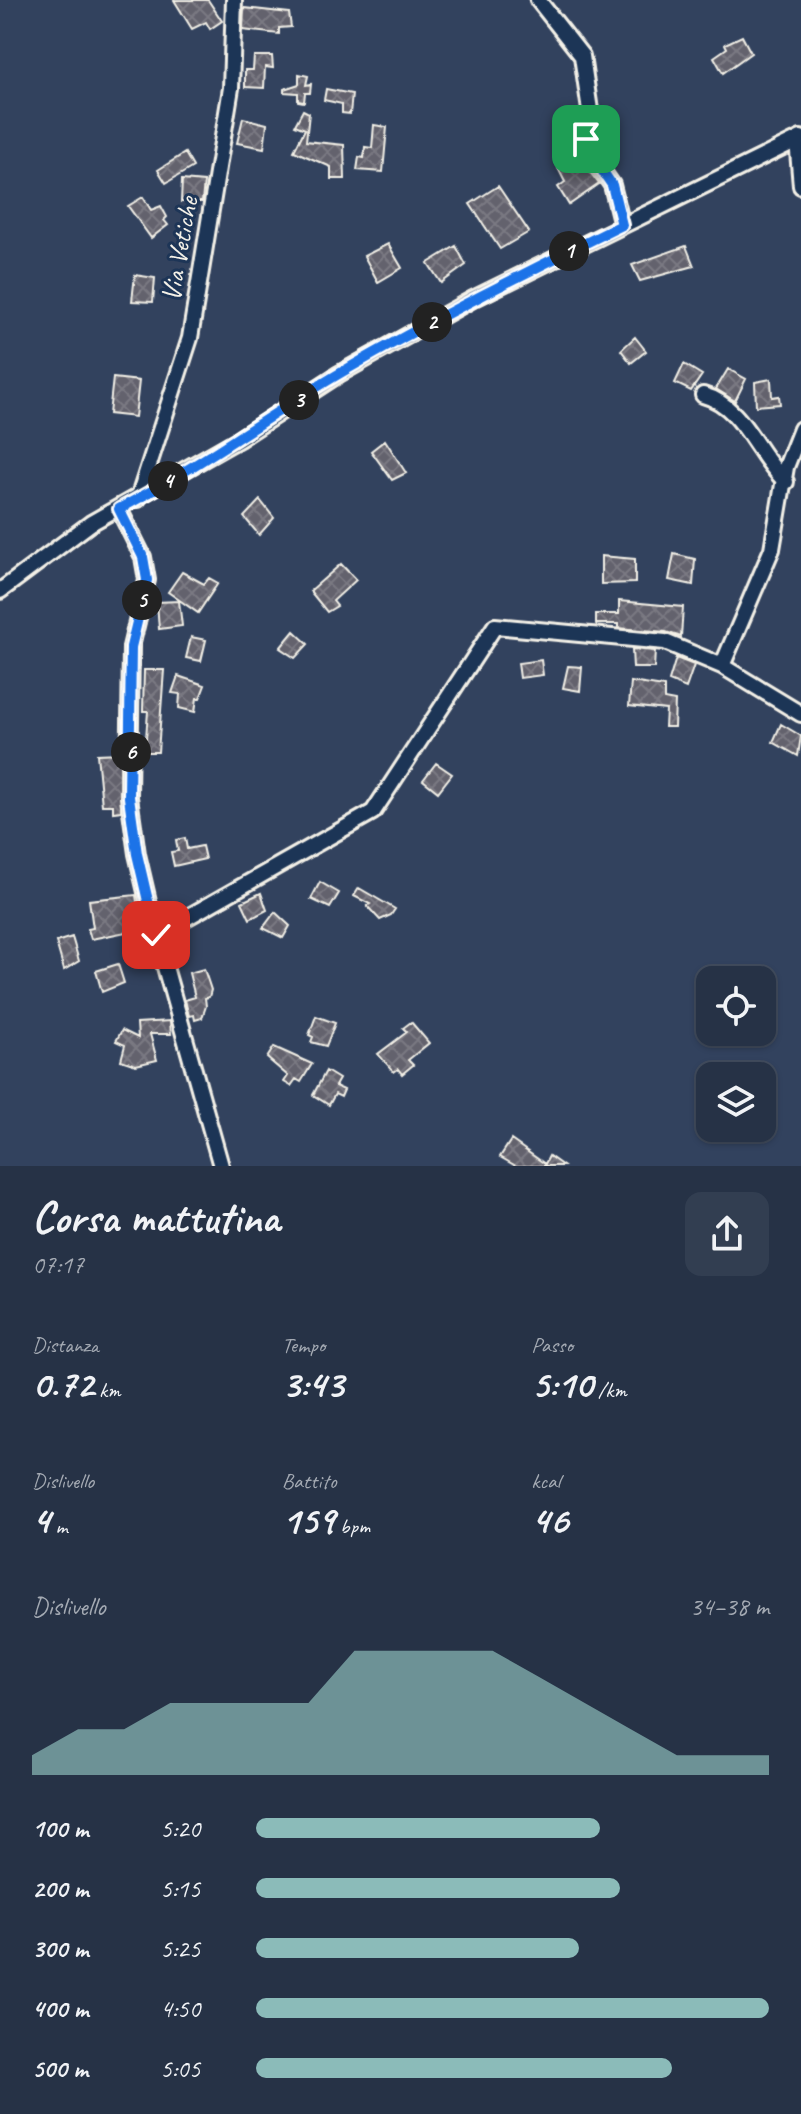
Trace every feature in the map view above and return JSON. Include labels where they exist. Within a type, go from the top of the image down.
[{"type":"street","name":"Via Vetiche","points":[[138,499],[190,338],[231,88],[234,0]]},
{"type":"street","points":[[538,0],[582,56],[592,124],[586,147],[612,185],[622,225]]},
{"type":"street","points":[[0,591],[55,547],[339,374],[473,299],[799,139],[801,186]]},
{"type":"street","points":[[703,395],[728,405],[770,468],[786,482]]},
{"type":"street","points":[[722,666],[772,549],[786,482],[786,467],[801,429]]},
{"type":"street","points":[[119,509],[143,557],[147,580],[131,647],[129,797],[137,854],[156,935],[221,1166]]},
{"type":"street","points":[[156,935],[373,812],[495,626],[665,642],[722,666],[801,714]]},
{"type":"building","points":[[174,0],[208,0],[222,21],[210,29],[206,22],[192,29]]},
{"type":"building","points":[[244,8],[289,13],[291,27],[279,28],[279,34],[243,30]]},
{"type":"building","points":[[742,36],[751,53],[723,73],[714,57],[727,48],[725,44]]},
{"type":"building","points":[[254,56],[272,56],[273,68],[265,67],[264,88],[245,87],[245,70],[253,70]]},
{"type":"building","points":[[299,74],[308,76],[306,85],[311,84],[304,102],[298,101],[298,93],[284,92],[284,89],[299,84]]},
{"type":"building","points":[[326,89],[352,94],[350,114],[342,113],[342,104],[324,100]]},
{"type":"building","points":[[303,110],[309,113],[306,141],[344,145],[345,179],[331,179],[331,167],[294,151],[305,129],[295,125]]},
{"type":"building","points":[[243,118],[267,124],[264,148],[237,143]]},
{"type":"building","points":[[374,125],[387,127],[383,172],[357,170],[359,157],[364,158],[365,147],[372,148]]},
{"type":"building","points":[[185,153],[193,167],[166,183],[158,170]]},
{"type":"building","points":[[576,154],[599,184],[569,205],[558,187],[565,182],[558,168]]},
{"type":"building","points":[[182,180],[204,182],[202,202],[181,202]]},
{"type":"building","points":[[498,186],[529,232],[500,249],[470,204]]},
{"type":"building","points":[[143,197],[151,210],[161,206],[167,217],[164,220],[168,225],[151,238],[128,206]]},
{"type":"building","points":[[388,244],[402,268],[378,282],[364,256]]},
{"type":"building","points":[[456,246],[466,265],[441,283],[428,263]]},
{"type":"building","points":[[686,246],[694,266],[640,281],[632,265]]},
{"type":"building","points":[[135,275],[155,278],[153,302],[132,301]]},
{"type":"building","points":[[635,337],[646,351],[631,363],[621,350]]},
{"type":"building","points":[[684,364],[702,375],[691,391],[675,383]]},
{"type":"building","points":[[728,369],[746,379],[735,401],[716,389]]},
{"type":"building","points":[[113,378],[139,381],[135,417],[109,414]]},
{"type":"building","points":[[771,379],[772,397],[779,396],[780,404],[756,406],[755,382]]},
{"type":"building","points":[[385,440],[406,473],[392,480],[371,451]]},
{"type":"building","points":[[260,500],[274,518],[259,535],[244,517]]},
{"type":"building","points":[[674,554],[695,559],[693,585],[669,580]]},
{"type":"building","points":[[601,556],[635,559],[635,583],[601,584]]},
{"type":"building","points":[[341,564],[356,580],[333,601],[337,606],[327,612],[310,591]]},
{"type":"building","points":[[182,572],[204,584],[209,578],[218,583],[198,613],[168,592]]},
{"type":"building","points":[[179,601],[182,626],[159,629],[157,602]]},
{"type":"building","points":[[619,601],[683,607],[681,637],[666,632],[618,628],[618,624],[596,624],[596,614],[619,614]]},
{"type":"building","points":[[294,631],[308,644],[295,658],[280,648]]},
{"type":"building","points":[[191,637],[206,640],[201,661],[186,658]]},
{"type":"building","points":[[632,649],[655,651],[654,668],[633,668]]},
{"type":"building","points":[[676,658],[694,665],[686,688],[669,681]]},
{"type":"building","points":[[541,660],[543,675],[520,678],[518,663]]},
{"type":"building","points":[[568,666],[582,667],[580,691],[563,688]]},
{"type":"building","points":[[144,670],[164,670],[158,752],[145,752],[148,711],[143,711]]},
{"type":"building","points":[[178,676],[205,685],[200,698],[197,698],[195,712],[179,708],[180,694],[172,693]]},
{"type":"building","points":[[631,682],[664,687],[664,699],[675,701],[674,727],[665,727],[666,710],[629,706]]},
{"type":"building","points":[[781,724],[801,736],[798,756],[773,742]]},
{"type":"building","points":[[120,753],[121,811],[113,812],[113,805],[102,805],[97,754]]},
{"type":"building","points":[[436,763],[452,774],[438,792],[423,780]]},
{"type":"building","points":[[185,838],[187,849],[202,846],[205,859],[174,866],[171,852],[178,851],[176,840]]},
{"type":"building","points":[[320,882],[339,893],[330,908],[311,899]]},
{"type":"building","points":[[359,888],[395,909],[391,915],[380,920],[367,906],[370,904],[354,896]]},
{"type":"building","points":[[261,893],[267,910],[250,919],[242,902]]},
{"type":"building","points":[[136,895],[141,929],[91,939],[88,929],[93,928],[89,900]]},
{"type":"building","points":[[275,912],[290,926],[283,938],[263,928]]},
{"type":"building","points":[[72,937],[79,961],[64,970],[56,942]]},
{"type":"building","points":[[118,964],[124,983],[102,992],[96,971]]},
{"type":"building","points":[[204,969],[211,990],[209,997],[205,998],[202,1018],[195,1020],[194,1015],[189,1016],[185,1000],[195,997],[189,973]]},
{"type":"building","points":[[316,1016],[335,1023],[326,1046],[311,1042],[313,1037],[309,1035]]},
{"type":"building","points":[[170,1021],[171,1034],[150,1034],[157,1060],[136,1065],[121,1060],[125,1045],[116,1041],[122,1030],[138,1038],[137,1023]]},
{"type":"building","points":[[411,1022],[429,1043],[408,1060],[413,1065],[402,1074],[398,1069],[394,1072],[378,1054],[407,1032],[403,1028]]},
{"type":"building","points":[[274,1047],[312,1064],[301,1082],[296,1079],[291,1086],[284,1082],[288,1076],[267,1058]]},
{"type":"building","points":[[326,1071],[339,1079],[335,1086],[344,1090],[341,1097],[335,1094],[329,1105],[313,1095]]},
{"type":"building","points":[[511,1140],[545,1164],[549,1156],[563,1166],[516,1166],[500,1157]]},
{"type":"route","points":[[156,935],[137,854],[129,797],[131,647],[147,580],[143,557],[119,509],[239,439],[339,374],[473,299],[622,225],[612,185],[586,147],[586,139]]}]
